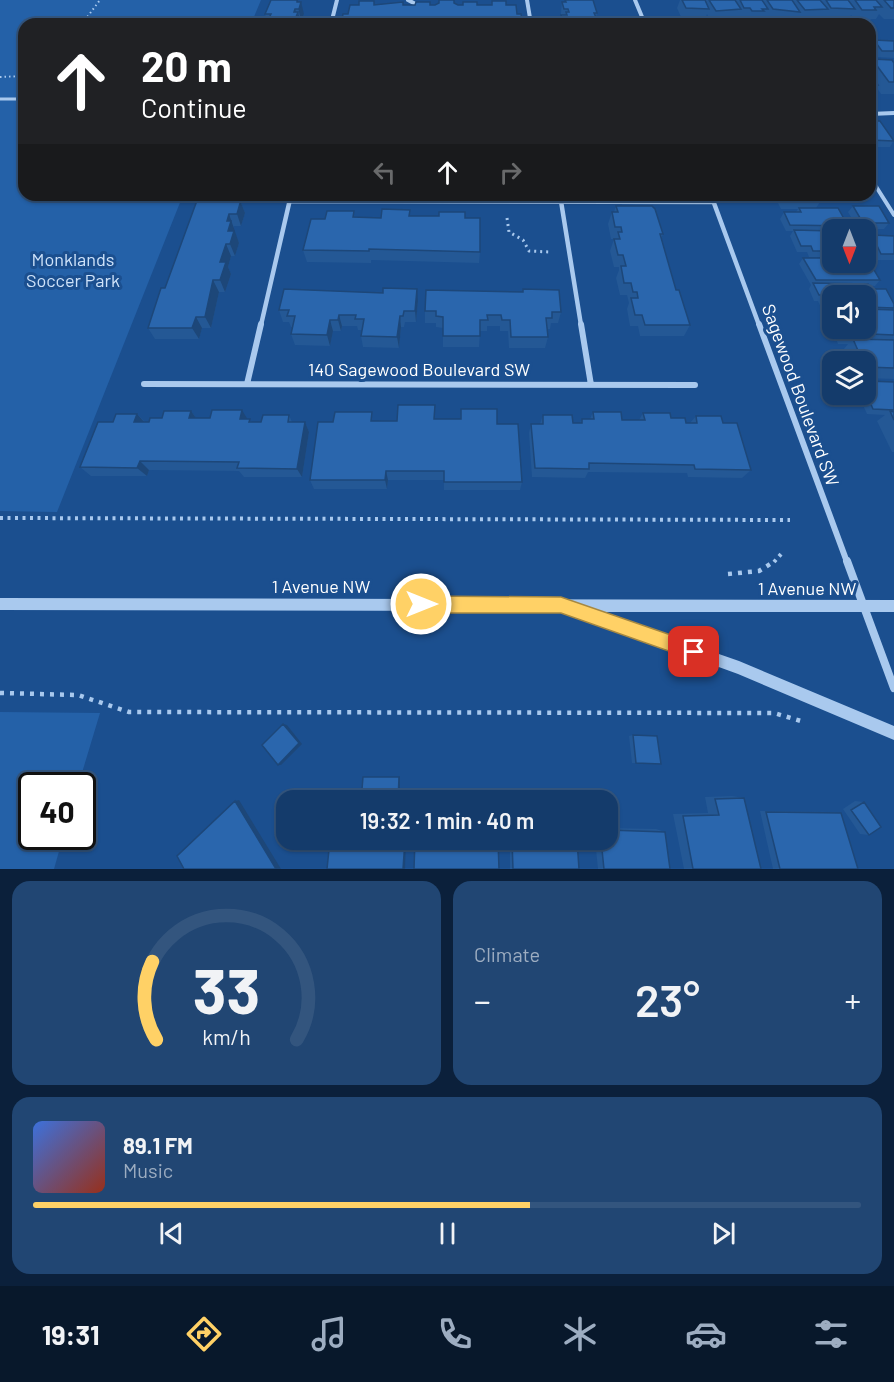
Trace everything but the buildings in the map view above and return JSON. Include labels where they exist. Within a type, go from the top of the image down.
[{"type":"street","points":[[332,18],[337,0]]},
{"type":"street","points":[[408,0],[429,10]]},
{"type":"street","points":[[527,0],[530,18]]},
{"type":"street","points":[[635,0],[642,18]]},
{"type":"street","points":[[876,114],[894,113]]},
{"type":"street","points":[[247,384],[290,201]]},
{"type":"street","points":[[561,201],[591,385]]},
{"type":"street","name":"Sagewood Boulevard SW","points":[[713,201],[894,688]]},
{"type":"street","name":"140 Sagewood Boulevard SW","points":[[144,384],[695,385]]},
{"type":"street","name":"1 Avenue NW","points":[[0,604],[894,606]]},
{"type":"street","points":[[561,605],[739,668],[894,733]]},
{"type":"lane","points":[[876,42],[886,42]]},
{"type":"lane","points":[[0,99],[18,99]]},
{"type":"lane","points":[[876,186],[894,215]]},
{"type":"path","points":[[86,18],[100,0]]},
{"type":"path","points":[[0,77],[18,76]]},
{"type":"path","points":[[505,201],[509,232],[523,240],[529,251],[569,251]]},
{"type":"path","points":[[0,518],[790,520]]},
{"type":"path","points":[[728,574],[759,573],[772,566],[783,552]]},
{"type":"path","points":[[0,693],[70,694],[91,698],[114,709],[129,712],[774,713],[811,724]]},
{"type":"green space","name":"Monklands Soccer Park","points":[[0,0],[261,0],[254,18],[18,18],[18,201],[181,201],[57,512],[0,511]]},
{"type":"green space","points":[[0,712],[100,713],[82,772],[18,772],[18,850],[59,850],[54,869],[0,869]]},
{"type":"route","points":[[421,604],[561,605],[694,652]]}]
